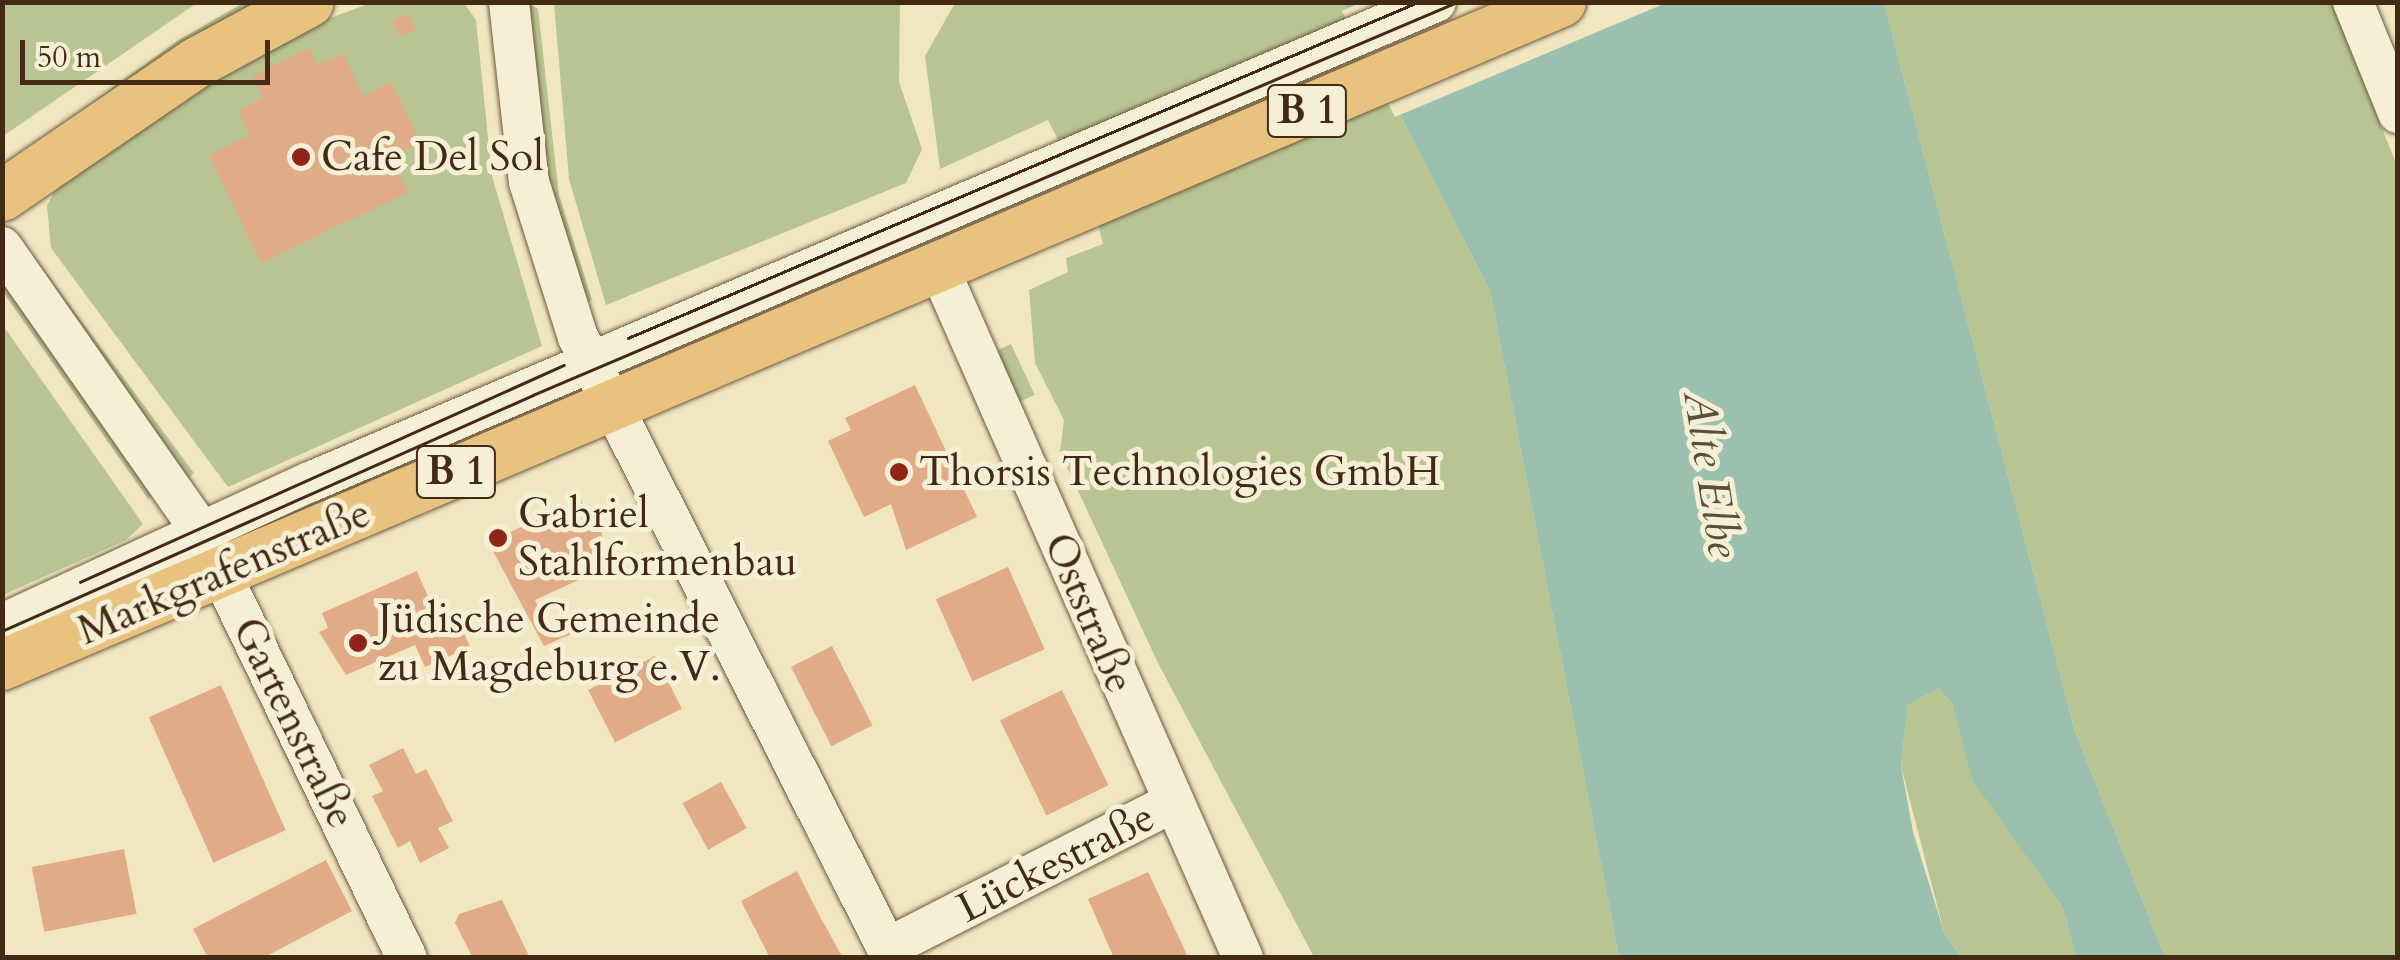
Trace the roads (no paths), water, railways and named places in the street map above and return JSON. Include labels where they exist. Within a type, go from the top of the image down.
[{"type":"main road","points":[[2,196],[196,63],[310,2]]},
{"type":"main road","name":"B 1","points":[[599,384],[938,266],[1561,2]]},
{"type":"main road","name":"Markgrafenstraße","points":[[2,665],[212,556],[599,384]]},
{"type":"street","points":[[509,2],[529,182],[599,384],[890,953]]},
{"type":"street","points":[[599,384],[1033,174],[1436,2]]},
{"type":"street","points":[[2353,2],[2398,113]]},
{"type":"street","name":"Gartenstraße","points":[[2,247],[212,556],[393,952]]},
{"type":"street","name":"Oststraße","points":[[938,266],[1170,804],[1243,958]]},
{"type":"street","points":[[2,624],[212,556]]},
{"type":"street","name":"Lückestraße","points":[[890,953],[1170,804]]},
{"type":"water","name":"Alte Elbe","points":[[1343,3],[1884,3],[2075,731],[2165,957],[2076,957],[2062,906],[1973,781],[1952,704],[1939,688],[1908,705],[1901,766],[1913,832],[1944,932],[1961,957],[1619,957],[1490,291]]},
{"type":"tram line","points":[[628,338],[1418,2]]},
{"type":"tram line","points":[[2,631],[533,395],[1457,2]]},
{"type":"tram line","points":[[80,582],[564,365]]},
{"type":"place","name":"Cafe Del Sol","points":[[301,157]]},
{"type":"place","name":"Thorsis Technologies GmbH","points":[[899,472]]},
{"type":"place","name":"Gabriel Stahlformenbau","points":[[498,538]]},
{"type":"place","name":"Jüdische Gemeinde zu Magdeburg e.V.","points":[[358,643]]}]
